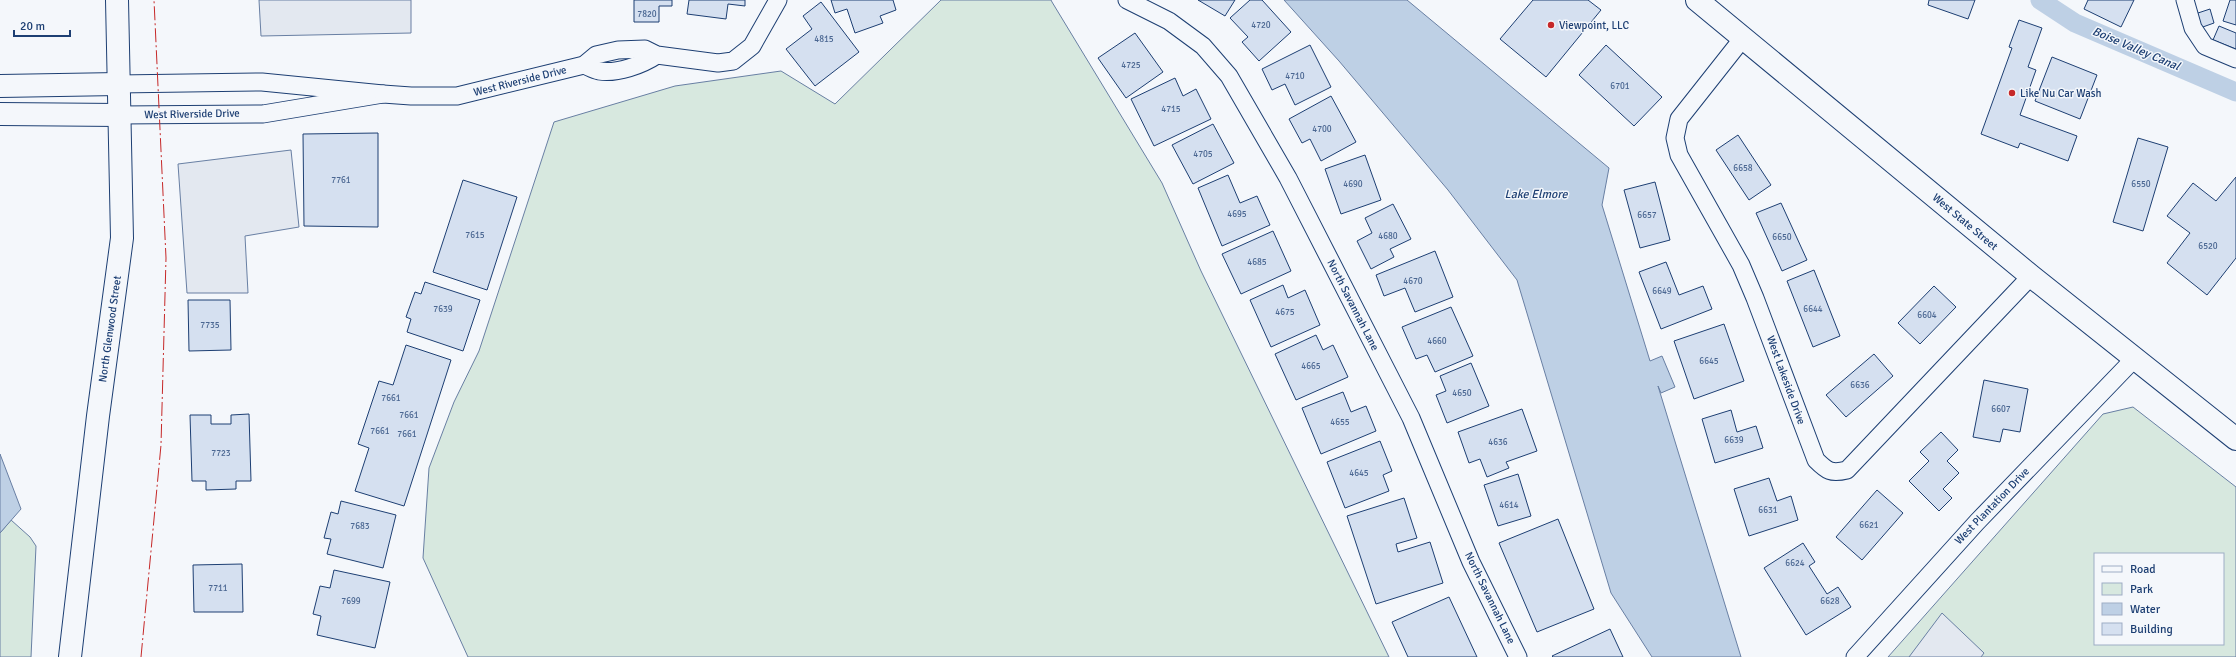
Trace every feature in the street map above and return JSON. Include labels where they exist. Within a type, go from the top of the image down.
[{"type":"main road","name":"North Glenwood Street","points":[[70,657],[98,416],[122,238],[116,0]]},
{"type":"main road","name":"West State Street","points":[[1697,0],[2031,276],[2236,439]]},
{"type":"main road","name":"West Riverside Drive","points":[[0,86],[118,84]]},
{"type":"main road","name":"West Riverside Drive","points":[[0,114],[119,115]]},
{"type":"street","name":"West Riverside Drive","points":[[118,84],[262,82],[410,96],[457,96],[584,65],[596,55],[618,50],[645,49],[657,55],[718,63],[733,60],[752,46],[778,0]]},
{"type":"street","name":"North Savannah Lane","points":[[1127,0],[1169,21],[1203,46],[1229,76],[1288,178],[1411,418],[1471,562],[1518,657]]},
{"type":"street","points":[[2185,0],[2193,28],[2205,46],[2236,59]]},
{"type":"street","name":"West Lakeside Drive","points":[[1743,38],[1679,119],[1675,138],[1679,155],[1741,265],[1755,298],[1816,460],[1827,471],[1836,472],[1847,470],[2031,276]]},
{"type":"street","name":"West Riverside Drive","points":[[119,115],[263,114],[383,94]]},
{"type":"street","name":"West Plantation Drive","points":[[1855,657],[1977,522],[2134,359]]},
{"type":"green space","points":[[941,0],[1051,0],[1162,183],[1201,271],[1389,657],[468,657],[423,558],[429,468],[454,402],[479,351],[554,122],[675,86],[781,71],[835,104]]},
{"type":"green space","points":[[2133,407],[2236,487],[2236,657],[1888,657],[2103,414]]},
{"type":"green space","points":[[11,520],[30,537],[36,546],[31,657],[0,657],[0,533]]},
{"type":"shaded area","points":[[259,0],[411,0],[411,33],[261,36]]},
{"type":"shaded area","points":[[291,150],[299,227],[245,236],[248,293],[187,293],[178,164]]},
{"type":"shaded area","points":[[1942,613],[1984,653],[1981,657],[1909,657]]},
{"type":"water","name":"Lake Elmore","points":[[1284,0],[1407,0],[1609,168],[1602,205],[1650,361],[1662,356],[1675,387],[1661,393],[1658,386],[1741,657],[1652,657],[1611,593],[1517,280],[1448,190],[1339,61]]},
{"type":"water","points":[[0,454],[21,509],[0,533]]},
{"type":"building","points":[[634,0],[672,0],[672,6],[659,6],[659,22],[634,22]]},
{"type":"building","points":[[689,0],[745,0],[745,6],[728,4],[726,19],[687,14]]},
{"type":"building","points":[[831,0],[893,0],[896,10],[880,16],[883,23],[855,33],[847,9],[835,13]]},
{"type":"building","points":[[1198,0],[1235,0],[1225,16]]},
{"type":"building","points":[[1250,0],[1262,0],[1291,32],[1259,61],[1242,42],[1248,37],[1230,18]]},
{"type":"building","name":"Viewpoint, LLC","points":[[1533,0],[1588,0],[1601,10],[1546,77],[1500,39]]},
{"type":"building","points":[[1929,0],[1975,0],[1968,19],[1928,5]]},
{"type":"building","points":[[2088,0],[2134,0],[2121,27],[2084,9]]},
{"type":"building","points":[[2230,0],[2236,0],[2236,25],[2223,21]]},
{"type":"building","points":[[821,2],[859,52],[815,86],[786,49],[812,29],[803,16]]},
{"type":"building","points":[[2210,9],[2214,23],[2200,28],[2195,14]]},
{"type":"building","name":"Like Nu Car Wash","points":[[2019,20],[2042,28],[2028,67],[2036,70],[2020,115],[2077,136],[2068,161],[2020,143],[2018,148],[1981,134],[2012,48],[2009,47]]},
{"type":"building","points":[[2219,26],[2236,33],[2236,49],[2213,40]]},
{"type":"building","points":[[1135,33],[1163,72],[1126,98],[1098,58]]},
{"type":"building","points":[[1310,45],[1331,87],[1295,105],[1285,84],[1272,90],[1262,69]]},
{"type":"building","points":[[1606,45],[1662,97],[1634,126],[1579,75]]},
{"type":"building","points":[[2052,57],[2097,75],[2080,119],[2035,101]]},
{"type":"building","points":[[1175,78],[1183,96],[1196,89],[1211,119],[1154,146],[1131,99]]},
{"type":"building","points":[[1331,96],[1356,142],[1321,161],[1310,139],[1302,143],[1289,119]]},
{"type":"building","points":[[1213,124],[1234,163],[1193,184],[1172,145]]},
{"type":"building","points":[[378,133],[378,227],[304,226],[303,134]]},
{"type":"building","points":[[1738,135],[1771,185],[1749,200],[1716,150]]},
{"type":"building","points":[[2138,138],[2168,147],[2143,231],[2113,222]]},
{"type":"building","points":[[1365,155],[1381,200],[1341,214],[1325,169]]},
{"type":"building","points":[[1228,175],[1240,203],[1257,196],[1270,225],[1222,246],[1198,188]]},
{"type":"building","points":[[2236,177],[2236,258],[2207,295],[2167,263],[2190,233],[2167,216],[2193,183],[2216,201]]},
{"type":"building","points":[[463,180],[517,197],[487,290],[433,272]]},
{"type":"building","points":[[1655,182],[1670,240],[1640,248],[1624,190]]},
{"type":"building","points":[[1781,203],[1807,260],[1782,271],[1756,213]]},
{"type":"building","points":[[1393,204],[1411,239],[1390,249],[1394,257],[1371,269],[1357,241],[1372,233],[1365,218]]},
{"type":"building","points":[[1273,231],[1291,271],[1241,294],[1222,254]]},
{"type":"building","points":[[1435,251],[1453,297],[1415,312],[1405,288],[1384,296],[1376,275]]},
{"type":"building","points":[[1666,262],[1679,295],[1703,286],[1712,309],[1661,329],[1639,272]]},
{"type":"building","points":[[1814,270],[1840,336],[1813,347],[1787,281]]},
{"type":"building","points":[[425,282],[480,300],[463,351],[407,332],[411,319],[406,317],[415,292],[421,294]]},
{"type":"building","points":[[1283,285],[1288,298],[1305,290],[1320,325],[1271,347],[1250,300]]},
{"type":"building","points":[[1934,286],[1956,307],[1920,344],[1898,323]]},
{"type":"building","points":[[188,300],[230,300],[231,350],[189,351]]},
{"type":"building","points":[[1451,307],[1473,356],[1435,372],[1427,355],[1416,359],[1402,327]]},
{"type":"building","points":[[1724,324],[1744,381],[1694,399],[1674,341]]},
{"type":"building","points":[[1316,335],[1323,350],[1333,345],[1348,377],[1296,400],[1275,354]]},
{"type":"building","points":[[406,345],[451,360],[404,506],[355,491],[369,448],[358,444],[379,381],[393,385]]},
{"type":"building","points":[[1874,354],[1893,376],[1846,417],[1826,395]]},
{"type":"building","points":[[1471,363],[1489,406],[1447,423],[1436,395],[1446,391],[1440,376]]},
{"type":"building","points":[[1984,380],[2028,389],[2020,432],[2003,429],[2000,442],[1973,437]]},
{"type":"building","points":[[1343,392],[1351,412],[1366,406],[1376,431],[1321,454],[1302,408]]},
{"type":"building","points":[[1522,409],[1537,451],[1506,462],[1509,468],[1487,477],[1480,459],[1469,463],[1458,432]]},
{"type":"building","points":[[1731,410],[1737,432],[1756,426],[1763,448],[1715,463],[1702,419]]},
{"type":"building","points":[[249,414],[251,481],[236,481],[236,489],[206,490],[206,481],[192,481],[190,415],[211,415],[211,424],[231,424],[231,415]]},
{"type":"building","points":[[1941,432],[1958,450],[1947,461],[1959,473],[1943,489],[1952,498],[1939,511],[1909,481],[1929,461],[1920,452]]},
{"type":"building","points":[[1380,441],[1392,471],[1383,475],[1389,491],[1345,508],[1327,462]]},
{"type":"building","points":[[1518,474],[1531,516],[1498,526],[1484,485]]},
{"type":"building","points":[[1769,478],[1777,501],[1791,496],[1798,520],[1749,536],[1734,489]]},
{"type":"building","points":[[1877,490],[1903,513],[1862,560],[1836,537]]},
{"type":"building","points":[[1404,498],[1417,538],[1396,544],[1398,552],[1430,542],[1443,583],[1376,604],[1347,516]]},
{"type":"building","points":[[341,501],[396,515],[383,568],[327,554],[331,539],[324,538],[331,512],[338,514]]},
{"type":"building","points":[[1558,519],[1594,609],[1537,632],[1499,543]]},
{"type":"building","points":[[1803,543],[1815,562],[1809,566],[1827,594],[1838,587],[1851,607],[1806,635],[1764,568]]},
{"type":"building","points":[[242,564],[243,612],[194,612],[193,565]]},
{"type":"building","points":[[334,570],[390,582],[375,648],[317,635],[321,616],[313,614],[320,586],[330,588]]},
{"type":"building","points":[[1449,597],[1477,657],[1408,657],[1392,622]]},
{"type":"building","points":[[1610,629],[1623,657],[1552,656]]},
{"type":"waterway","name":"Boise Valley Canal","points":[[2040,0],[2075,23],[2236,92]]},
{"type":"power","points":[[141,657],[161,445],[166,258],[154,0]]},
{"type":"place","name":"Viewpoint, LLC","points":[[1551,25]]},
{"type":"place","name":"Like Nu Car Wash","points":[[2012,93]]}]
